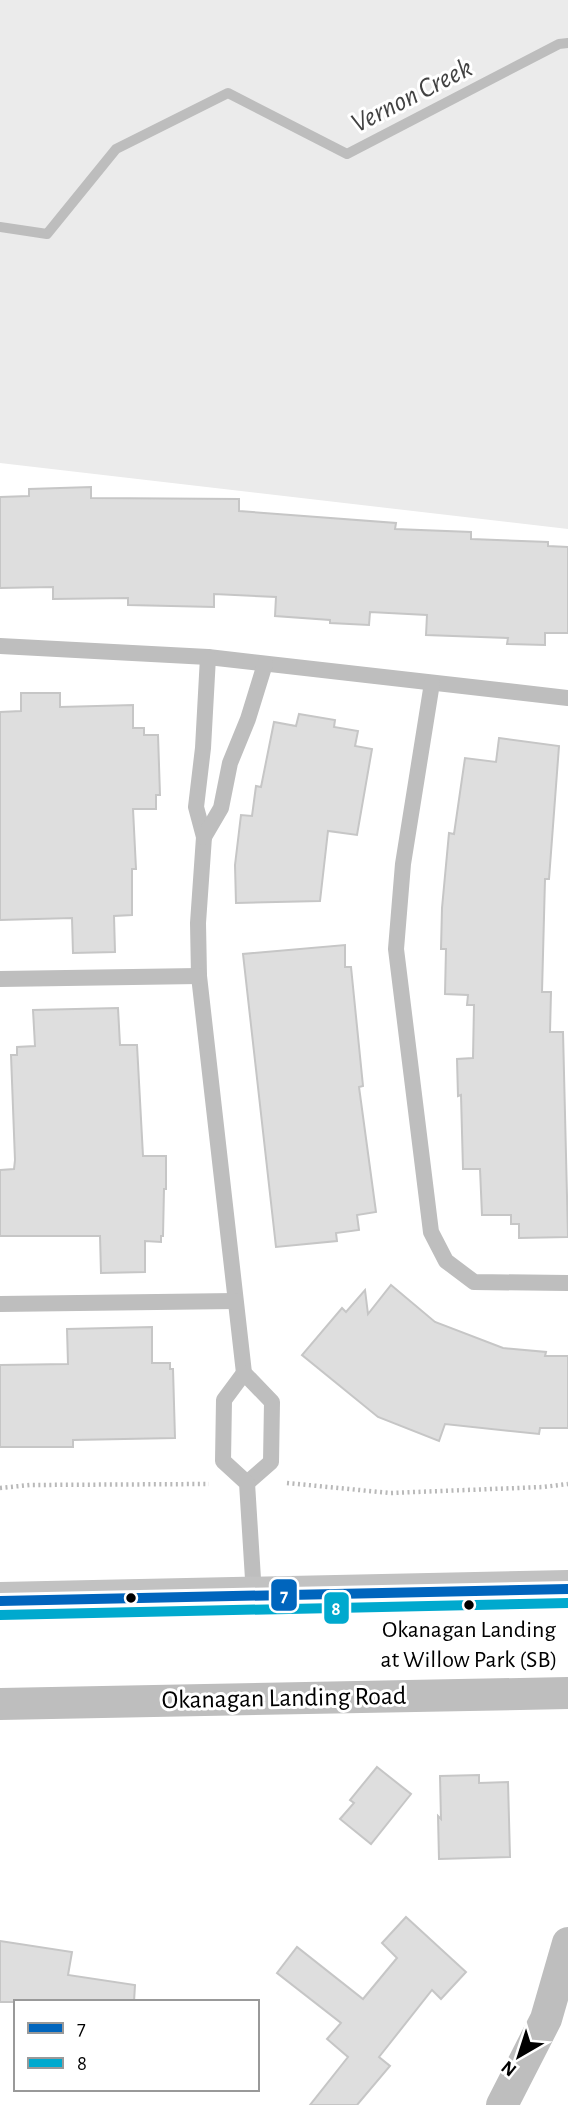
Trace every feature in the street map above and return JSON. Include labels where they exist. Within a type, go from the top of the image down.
[{"type":"main road","points":[[0,1601],[568,1589]]},
{"type":"street","name":"Okanagan Landing Road","points":[[0,1704],[568,1693]]},
{"type":"street","points":[[502,2105],[546,2019],[568,1943]]},
{"type":"lane","points":[[0,646],[208,657],[568,698]]},
{"type":"lane","points":[[208,657],[203,748],[196,807],[204,837],[198,923],[199,976],[244,1373],[272,1402],[271,1462],[247,1483]]},
{"type":"lane","points":[[204,837],[221,808],[230,763],[248,719],[265,664]]},
{"type":"lane","points":[[432,682],[403,864],[396,949],[431,1232],[446,1261],[474,1282],[568,1283]]},
{"type":"lane","points":[[0,979],[199,976]]},
{"type":"lane","points":[[0,1304],[235,1301]]},
{"type":"lane","points":[[244,1373],[224,1400],[223,1461],[247,1483],[254,1596]]},
{"type":"path","points":[[287,1483],[390,1493],[543,1488],[568,1484]]},
{"type":"path","points":[[0,1488],[30,1485],[212,1484]]},
{"type":"shaded area","points":[[0,0],[568,0],[568,529],[0,463]]},
{"type":"building","points":[[91,487],[91,498],[239,499],[239,511],[396,523],[395,529],[471,532],[471,539],[548,542],[548,546],[568,547],[568,633],[545,633],[545,645],[507,644],[508,638],[426,635],[427,615],[370,612],[369,625],[275,616],[276,597],[214,594],[214,607],[128,605],[128,598],[53,599],[53,587],[0,588],[0,497],[29,496],[29,489]]},
{"type":"building","points":[[21,693],[60,693],[60,707],[133,705],[133,728],[144,728],[144,735],[158,735],[160,795],[156,795],[156,809],[133,809],[136,869],[132,869],[132,915],[114,916],[115,952],[73,953],[72,918],[0,920],[0,712],[21,711]]},
{"type":"building","points":[[299,714],[335,720],[334,727],[358,731],[355,746],[372,749],[357,835],[328,831],[320,901],[236,903],[235,865],[241,815],[252,816],[256,786],[261,787],[274,722],[296,726]]},
{"type":"building","points":[[499,738],[559,746],[549,879],[545,879],[542,992],[551,992],[550,1032],[563,1032],[568,1237],[519,1238],[519,1224],[511,1224],[511,1215],[482,1215],[480,1169],[463,1169],[457,1059],[473,1058],[474,1005],[467,1005],[468,995],[445,994],[446,949],[441,949],[442,908],[449,833],[454,834],[465,758],[496,762]]},
{"type":"building","points":[[345,945],[345,967],[351,967],[363,1086],[359,1087],[376,1212],[357,1215],[359,1230],[336,1233],[337,1241],[276,1247],[243,954]]},
{"type":"building","points":[[118,1008],[120,1045],[137,1045],[143,1156],[166,1156],[163,1236],[161,1242],[145,1241],[145,1272],[101,1273],[100,1236],[0,1236],[0,1170],[14,1169],[11,1055],[17,1055],[17,1047],[35,1046],[33,1010]]},
{"type":"building","points":[[391,1285],[435,1322],[503,1348],[546,1352],[545,1356],[568,1356],[568,1428],[540,1428],[539,1434],[445,1424],[439,1441],[378,1417],[302,1355],[342,1308],[346,1312],[365,1290],[368,1314]]},
{"type":"building","points":[[152,1327],[152,1363],[170,1363],[170,1369],[173,1369],[175,1438],[73,1440],[73,1447],[0,1447],[0,1365],[68,1364],[67,1329]]},
{"type":"building","points":[[377,1767],[411,1794],[371,1844],[340,1819],[354,1803],[350,1800]]},
{"type":"building","points":[[479,1775],[479,1783],[508,1782],[510,1857],[439,1859],[440,1776]]},
{"type":"building","points":[[406,1917],[466,1972],[441,1999],[432,1990],[379,2057],[390,2066],[357,2105],[310,2105],[348,2057],[327,2039],[341,2023],[277,1973],[297,1947],[363,1999],[397,1958],[382,1943]]},
{"type":"building","points":[[0,1941],[72,1952],[68,1975],[135,1985],[134,2000],[0,2002]]},
{"type":"waterway","name":"Vernon Creek","points":[[0,227],[47,234],[116,149],[228,93],[347,154],[559,44],[568,43]]},
{"type":"transit line","name":"7","points":[[0,1601],[568,1589]]},
{"type":"transit line","name":"8","points":[[0,1615],[568,1603]]},
{"type":"place","name":"Okanagan Landing at Willow Park (SB)","points":[[469,1605]]}]
